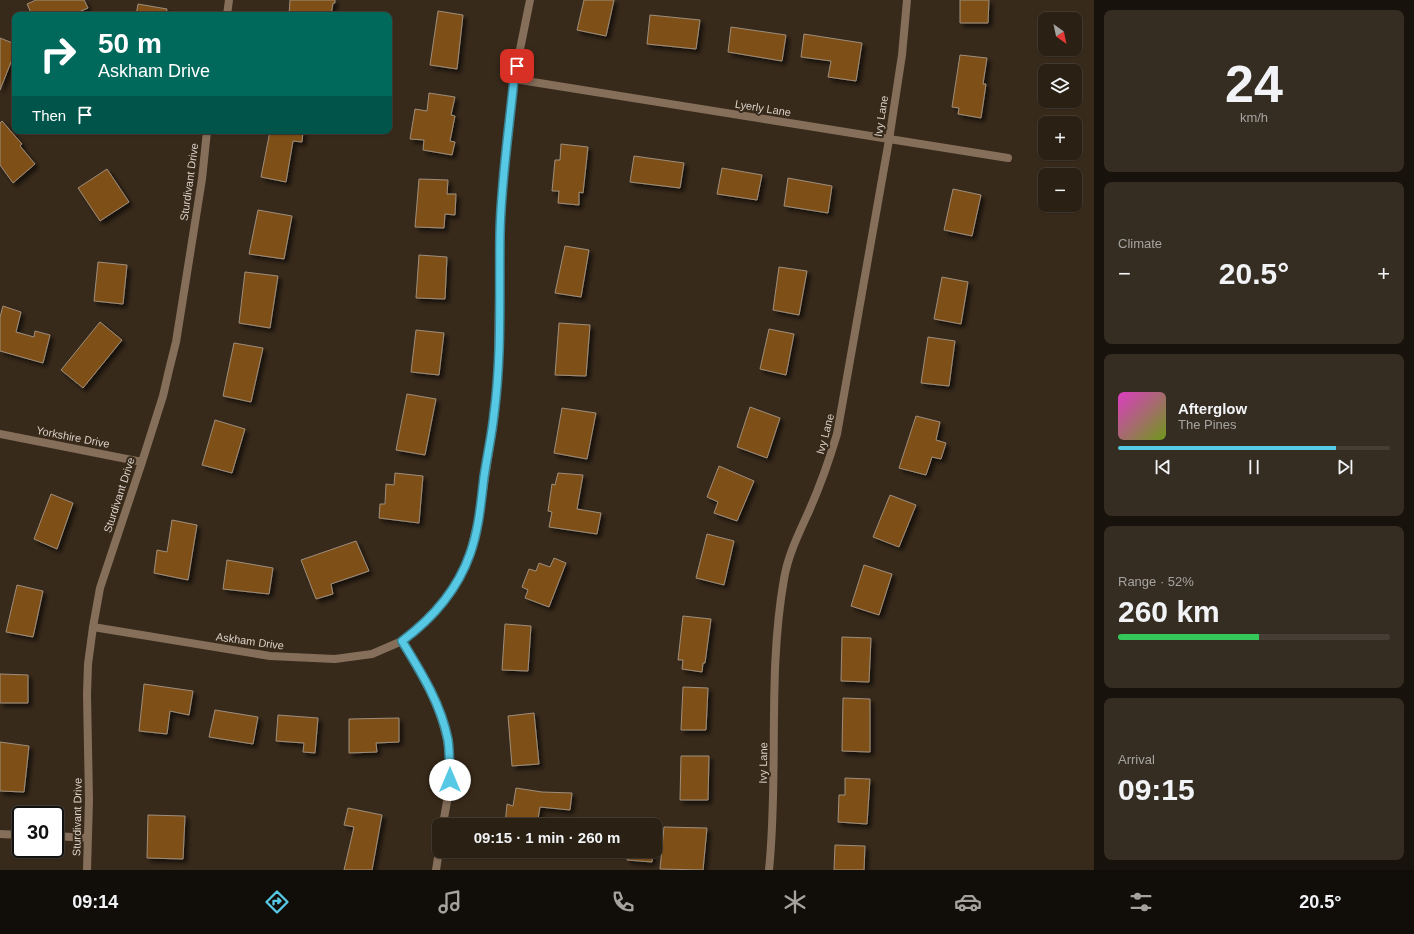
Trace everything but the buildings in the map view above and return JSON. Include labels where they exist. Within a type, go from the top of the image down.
[{"type":"street","points":[[228,12],[230,0]]},
{"type":"street","name":"Askham Drive","points":[[93,627],[270,656],[335,659],[372,654],[402,641],[418,629],[433,615],[461,575],[470,553],[479,517],[495,413],[498,363],[500,231],[504,178],[514,79],[530,0]]},
{"type":"street","name":"Ivy Lane","points":[[769,870],[773,782],[776,644],[784,577],[797,536],[823,478],[838,434],[889,140],[902,55],[907,0]]},
{"type":"street","name":"Lyerly Lane","points":[[514,79],[1008,158]]},
{"type":"street","name":"Sturdivant Drive","points":[[87,870],[89,800],[87,694],[88,664],[93,627],[100,588],[163,396],[176,342],[202,179],[207,134]]},
{"type":"street","name":"Yorkshire Drive","points":[[0,434],[142,462]]},
{"type":"street","points":[[402,641],[426,682],[440,713],[448,740],[450,780],[444,818]]},
{"type":"street","points":[[0,834],[12,835]]},
{"type":"street","points":[[64,837],[87,838]]},
{"type":"street","points":[[436,870],[438,858]]},
{"type":"route","points":[[450,780],[448,740],[440,713],[426,682],[402,641],[433,615],[461,575],[470,553],[479,517],[495,413],[498,363],[500,231],[514,79],[517,66]]}]
